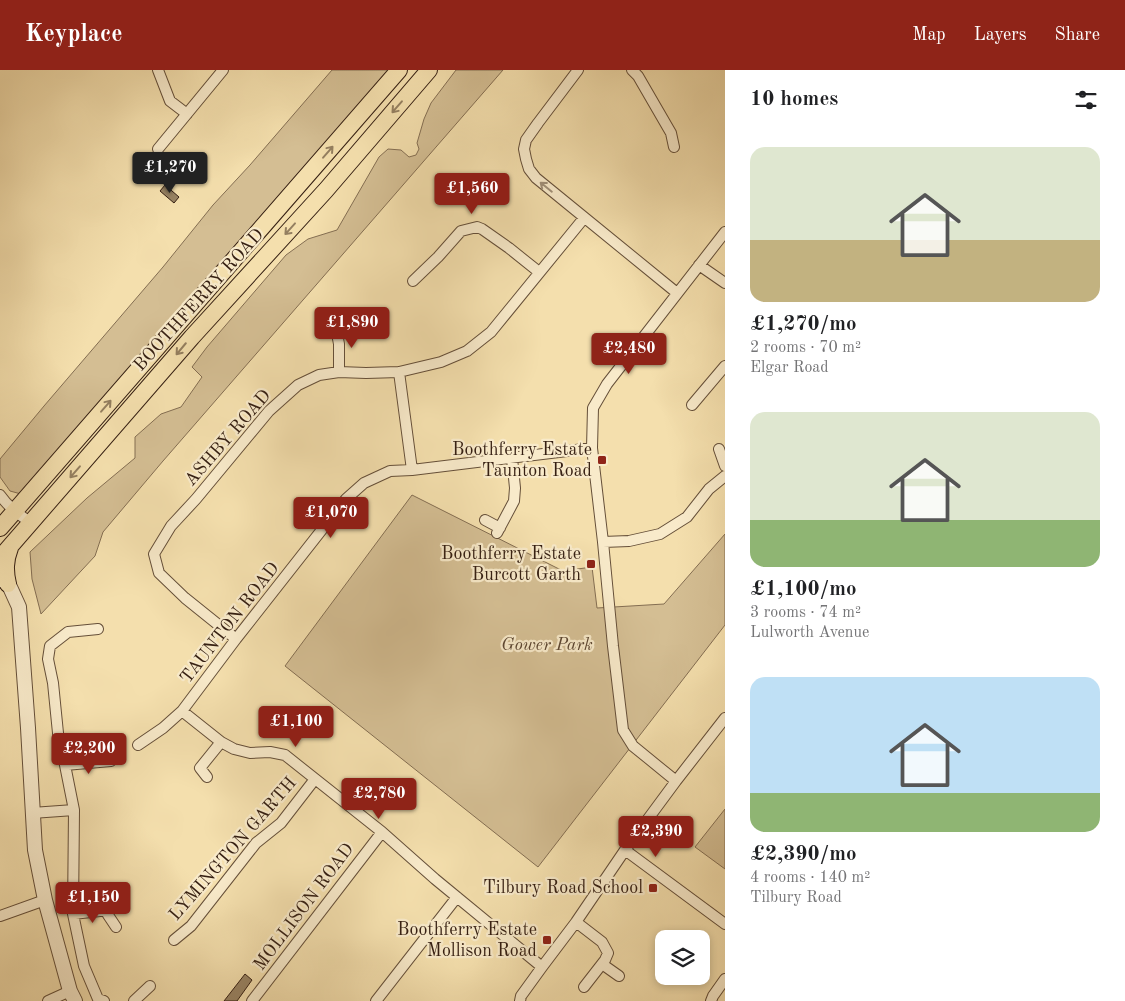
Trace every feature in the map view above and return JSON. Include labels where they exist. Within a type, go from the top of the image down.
[{"type":"main road","name":"BOOTHFERRY ROAD","points":[[0,528],[399,70]]},
{"type":"main road","name":"BOOTHFERRY ROAD","points":[[5,552],[192,336],[326,190],[429,70]]},
{"type":"main road","points":[[309,174],[326,190]]},
{"type":"main road","points":[[4,581],[5,552]]},
{"type":"street","points":[[158,70],[170,101],[187,114]]},
{"type":"street","points":[[158,148],[223,70]]},
{"type":"street","points":[[578,70],[526,140],[524,149],[529,169],[536,178],[677,293]]},
{"type":"street","points":[[632,70],[638,76],[670,132],[674,147]]},
{"type":"street","name":"ASHBY ROAD","points":[[236,639],[185,598],[158,573],[154,554],[171,526],[196,499],[269,411],[298,385],[319,375],[339,372],[399,372],[441,362],[467,351],[491,332],[584,218]]},
{"type":"street","points":[[413,281],[461,231],[477,227],[509,248],[539,272]]},
{"type":"street","points":[[676,781],[633,746],[623,730],[592,448],[593,408],[606,384],[725,232]]},
{"type":"street","points":[[699,265],[725,283]]},
{"type":"street","points":[[336,328],[339,344],[339,372]]},
{"type":"street","points":[[692,406],[725,366]]},
{"type":"street","points":[[399,372],[412,470]]},
{"type":"street","name":"TAUNTON ROAD","points":[[138,745],[163,728],[182,711],[346,499],[364,482],[390,470],[412,470],[592,448]]},
{"type":"street","points":[[719,449],[725,466]]},
{"type":"street","points":[[485,520],[498,531],[514,501],[515,488],[512,458]]},
{"type":"street","points":[[603,542],[628,541],[660,534],[687,517],[709,489],[725,476]]},
{"type":"street","points":[[0,495],[15,511],[31,523]]},
{"type":"street","points":[[4,581],[19,607],[35,850],[45,900],[72,996],[48,1001]]},
{"type":"street","points":[[98,629],[68,632],[50,646],[48,659],[53,683],[59,743],[74,810],[73,914],[84,966],[98,999],[104,1001]]},
{"type":"street","points":[[182,711],[221,742],[234,749],[250,753],[270,752],[285,756],[382,832],[542,967]]},
{"type":"street","points":[[520,1001],[625,850],[725,718]]},
{"type":"street","points":[[206,777],[200,768],[221,742]]},
{"type":"street","points":[[65,765],[111,761]]},
{"type":"street","name":"LYMINGTON GARTH","points":[[174,940],[191,926],[256,844],[282,824],[315,778]]},
{"type":"street","points":[[32,813],[74,810]]},
{"type":"street","name":"MOLLISON ROAD","points":[[252,1001],[382,832]]},
{"type":"street","points":[[625,850],[725,924]]},
{"type":"street","points":[[376,1001],[457,897]]},
{"type":"street","points":[[0,916],[45,900]]},
{"type":"street","points":[[116,927],[108,916],[109,910],[117,900]]},
{"type":"street","points":[[73,914],[109,910]]},
{"type":"street","points":[[576,922],[602,942],[608,953],[584,987]]},
{"type":"street","points":[[602,964],[619,976]]},
{"type":"street","points":[[711,1001],[725,978]]},
{"type":"street","points":[[134,1001],[150,986]]},
{"type":"green space","points":[[332,70],[389,70],[21,494],[10,491],[0,477],[0,459],[163,267],[213,205]]},
{"type":"green space","points":[[456,70],[503,70],[163,461],[103,532],[95,556],[41,614],[32,579],[30,552],[87,498],[135,458],[135,437],[161,414],[181,407],[202,377],[192,367],[207,347],[286,255],[308,239],[337,230],[379,157],[388,149],[401,150],[409,157],[416,155],[419,149],[417,143],[431,103]]},
{"type":"green space","name":"Gower Park","points":[[412,495],[563,571],[592,567],[597,608],[664,604],[725,534],[725,625],[538,867],[285,666]]},
{"type":"green space","points":[[725,809],[725,869],[695,847]]},
{"type":"building","points":[[165,185],[179,197],[174,203],[160,191]]},
{"type":"building","points":[[245,974],[252,980],[237,1001],[224,1001]]},
{"type":"place","name":"Boothferry Estate Taunton Road","points":[[602,460]]},
{"type":"place","name":"Boothferry Estate Burcott Garth","points":[[591,564]]},
{"type":"place","name":"Tilbury Road School","points":[[653,888]]},
{"type":"place","name":"Boothferry Estate Mollison Road","points":[[547,940]]}]
